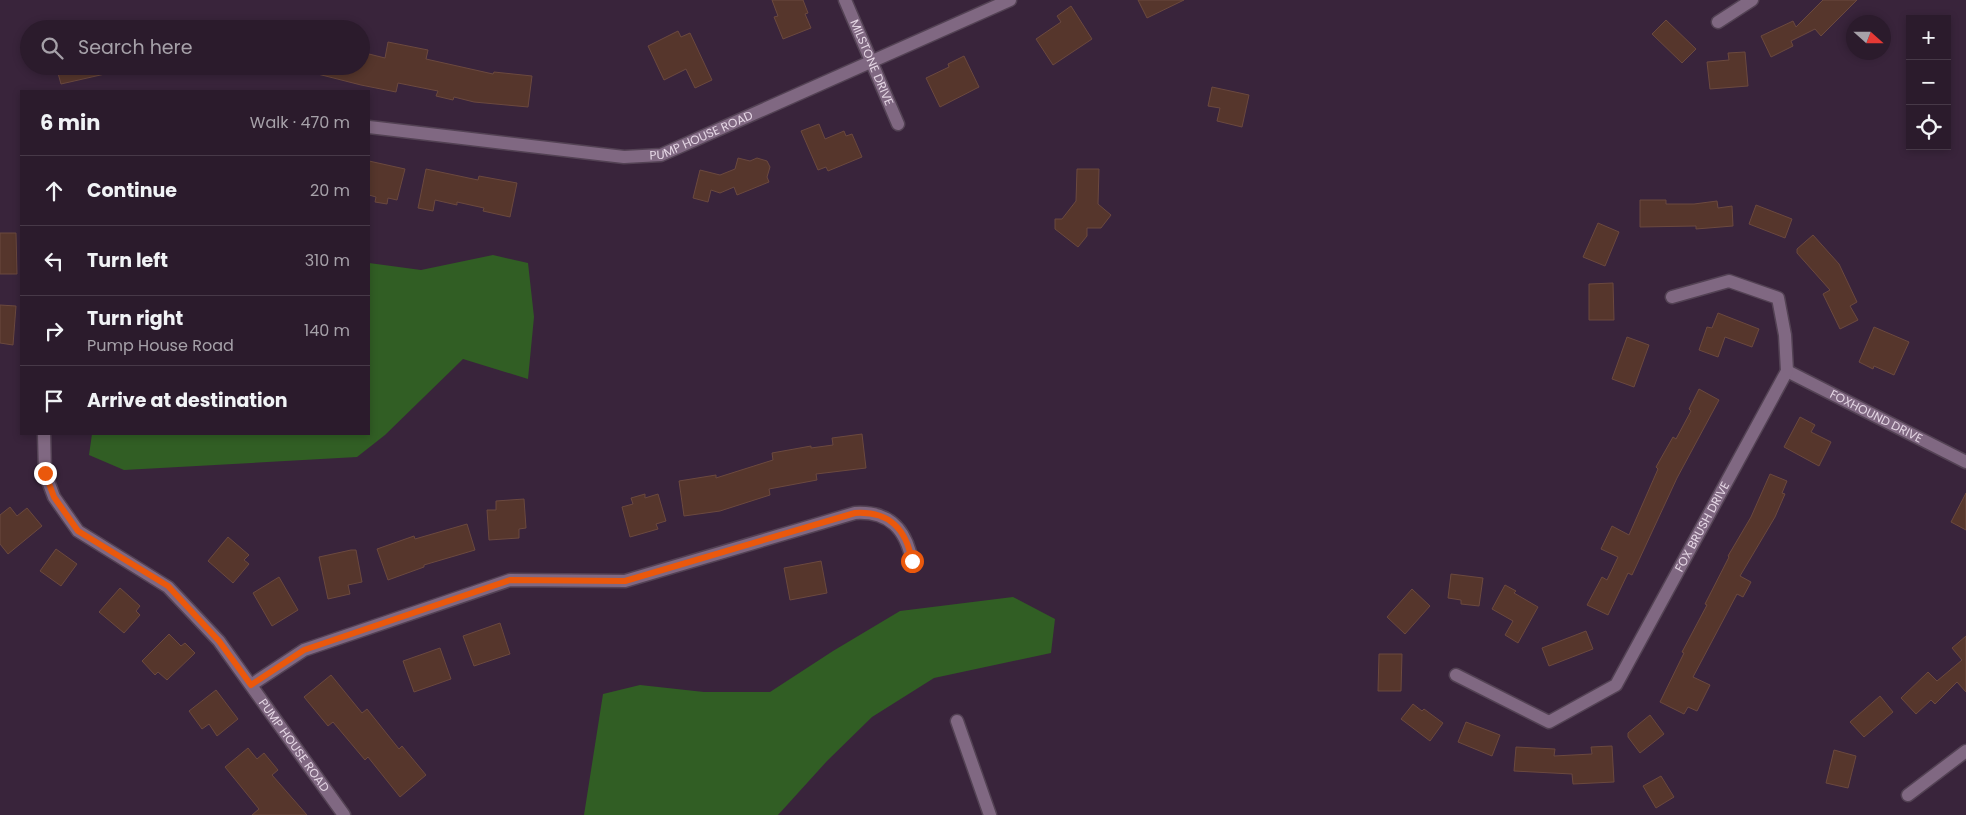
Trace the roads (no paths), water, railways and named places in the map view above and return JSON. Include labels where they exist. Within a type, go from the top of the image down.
[{"type":"street","name":"MILSTONE DRIVE","points":[[844,0],[898,124]]},
{"type":"street","name":"PUMP HOUSE ROAD","points":[[370,127],[624,157],[661,155],[1010,0]]},
{"type":"street","points":[[1718,22],[1752,0]]},
{"type":"street","points":[[1672,297],[1729,281],[1778,298],[1785,335],[1787,371]]},
{"type":"street","name":"FOXHOUND DRIVE","points":[[1787,371],[1966,462]]},
{"type":"street","name":"FOX BRUSH DRIVE","points":[[1456,675],[1549,722],[1616,685],[1787,371]]},
{"type":"street","name":"PUMP HOUSE ROAD","points":[[44,435],[45,473],[54,497],[78,531],[168,586],[219,641],[344,815]]},
{"type":"street","points":[[251,685],[304,650],[510,580],[625,581],[855,513],[868,512],[883,517],[895,524],[905,536],[912,561]]},
{"type":"street","points":[[958,721],[990,815]]},
{"type":"street","points":[[1908,795],[1966,751]]}]
